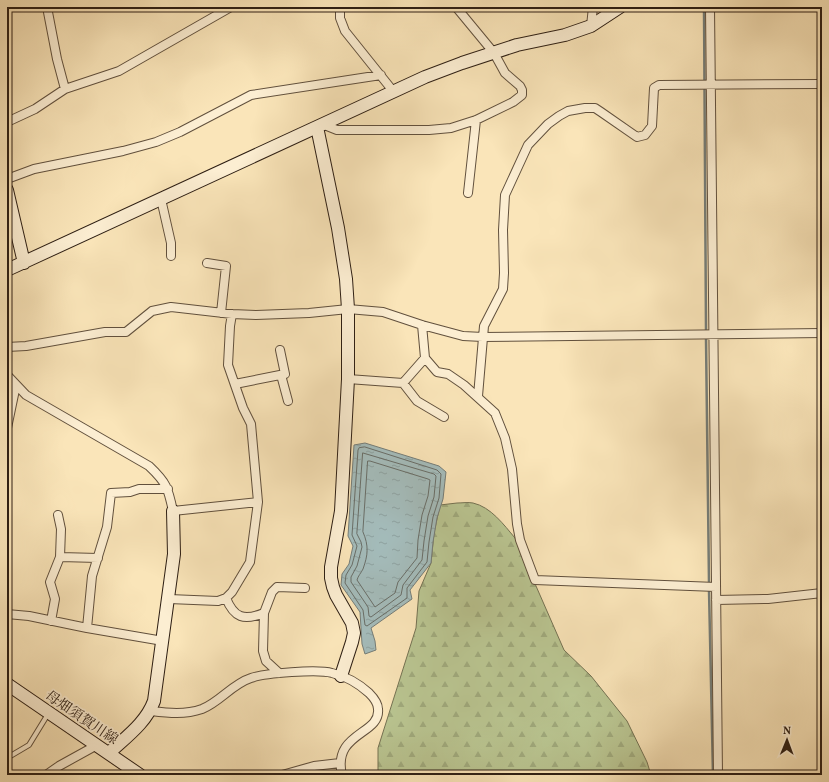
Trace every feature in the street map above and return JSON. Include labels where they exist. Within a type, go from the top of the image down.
[{"type":"street","points":[[47,7],[57,59],[65,89]]},
{"type":"street","points":[[7,122],[35,109],[65,89],[119,71],[231,7]]},
{"type":"street","points":[[340,7],[340,18],[345,30],[393,91]]},
{"type":"street","points":[[320,125],[337,130],[429,130],[451,128],[476,120],[513,102],[522,95],[520,86],[505,73],[494,52],[456,7]]},
{"type":"street","points":[[591,26],[593,7]]},
{"type":"street","points":[[7,270],[393,91],[454,66],[494,52],[517,45],[565,35],[591,26],[620,7]]},
{"type":"street","points":[[710,7],[718,775]]},
{"type":"street","points":[[7,179],[34,169],[123,151],[156,142],[180,132],[251,95],[381,75]]},
{"type":"street","points":[[478,396],[484,326],[503,289],[503,223],[505,195],[528,145],[548,124],[568,111],[595,108],[637,137],[645,135],[652,126],[654,88],[659,85],[710,86],[822,84]]},
{"type":"street","points":[[468,193],[476,120]]},
{"type":"street","points":[[320,125],[346,279],[348,309],[348,379],[341,511],[331,567],[331,578],[336,595],[352,624],[354,633],[341,676]]},
{"type":"street","points":[[7,190],[24,263]]},
{"type":"street","points":[[161,199],[171,243],[171,256]]},
{"type":"street","points":[[207,264],[226,266],[221,313]]},
{"type":"street","points":[[7,347],[26,346],[105,332],[126,332],[152,311],[170,307],[232,314],[263,315],[348,309],[383,312],[422,325],[463,336],[483,337],[822,333]]},
{"type":"street","points":[[168,599],[218,601],[226,598],[232,592],[250,562],[258,502],[251,424],[243,408],[228,365],[232,314]]},
{"type":"street","points":[[422,325],[426,358],[437,372],[448,374],[478,396],[495,413],[505,438],[512,469],[520,540],[535,580],[716,587]]},
{"type":"street","points":[[235,384],[285,374],[280,350]]},
{"type":"street","points":[[403,383],[426,358]]},
{"type":"street","points":[[7,375],[26,395],[149,466],[163,479],[168,489],[173,511],[174,554],[156,689],[151,711],[140,725],[109,753]]},
{"type":"street","points":[[281,375],[288,401]]},
{"type":"street","points":[[348,379],[403,383],[417,401],[444,417]]},
{"type":"street","points":[[7,428],[16,385]]},
{"type":"street","points":[[87,628],[92,576],[108,527],[111,493],[130,492],[140,489],[168,489]]},
{"type":"street","points":[[173,511],[258,502]]},
{"type":"street","points":[[51,621],[55,599],[50,582],[60,557],[61,529],[58,515]]},
{"type":"street","points":[[60,557],[98,558]]},
{"type":"street","points":[[279,673],[266,661],[263,651],[264,613],[272,592],[277,587],[305,588]]},
{"type":"street","points":[[716,600],[768,599],[822,593]]},
{"type":"street","points":[[226,598],[232,611],[238,615],[246,617],[257,616],[264,613]]},
{"type":"street","points":[[7,614],[163,641]]},
{"type":"street","points":[[151,711],[179,714],[202,709],[239,683],[252,678],[279,673],[316,671],[331,672],[363,687],[374,698],[378,708],[377,719],[346,745],[340,763],[342,775]]},
{"type":"street","name":"母畑須賀川線","points":[[7,684],[140,775]]},
{"type":"street","points":[[46,775],[97,745]]},
{"type":"street","points":[[282,775],[314,766],[340,763]]},
{"type":"lane","points":[[7,758],[29,745],[49,712]]},
{"type":"green space","points":[[473,503],[486,508],[497,517],[515,538],[564,650],[591,676],[627,721],[647,762],[651,775],[378,775],[378,748],[416,628],[419,591],[431,563],[434,533],[440,505]]},
{"type":"water","points":[[365,443],[439,466],[446,472],[443,499],[437,518],[433,542],[431,563],[410,590],[412,599],[371,628],[376,650],[365,654],[362,644],[360,612],[341,585],[342,574],[349,564],[353,546],[348,536],[354,445]]},
{"type":"waterway","points":[[704,7],[706,330]]},
{"type":"waterway","points":[[706,339],[709,582]]},
{"type":"waterway","points":[[709,590],[713,775]]}]
